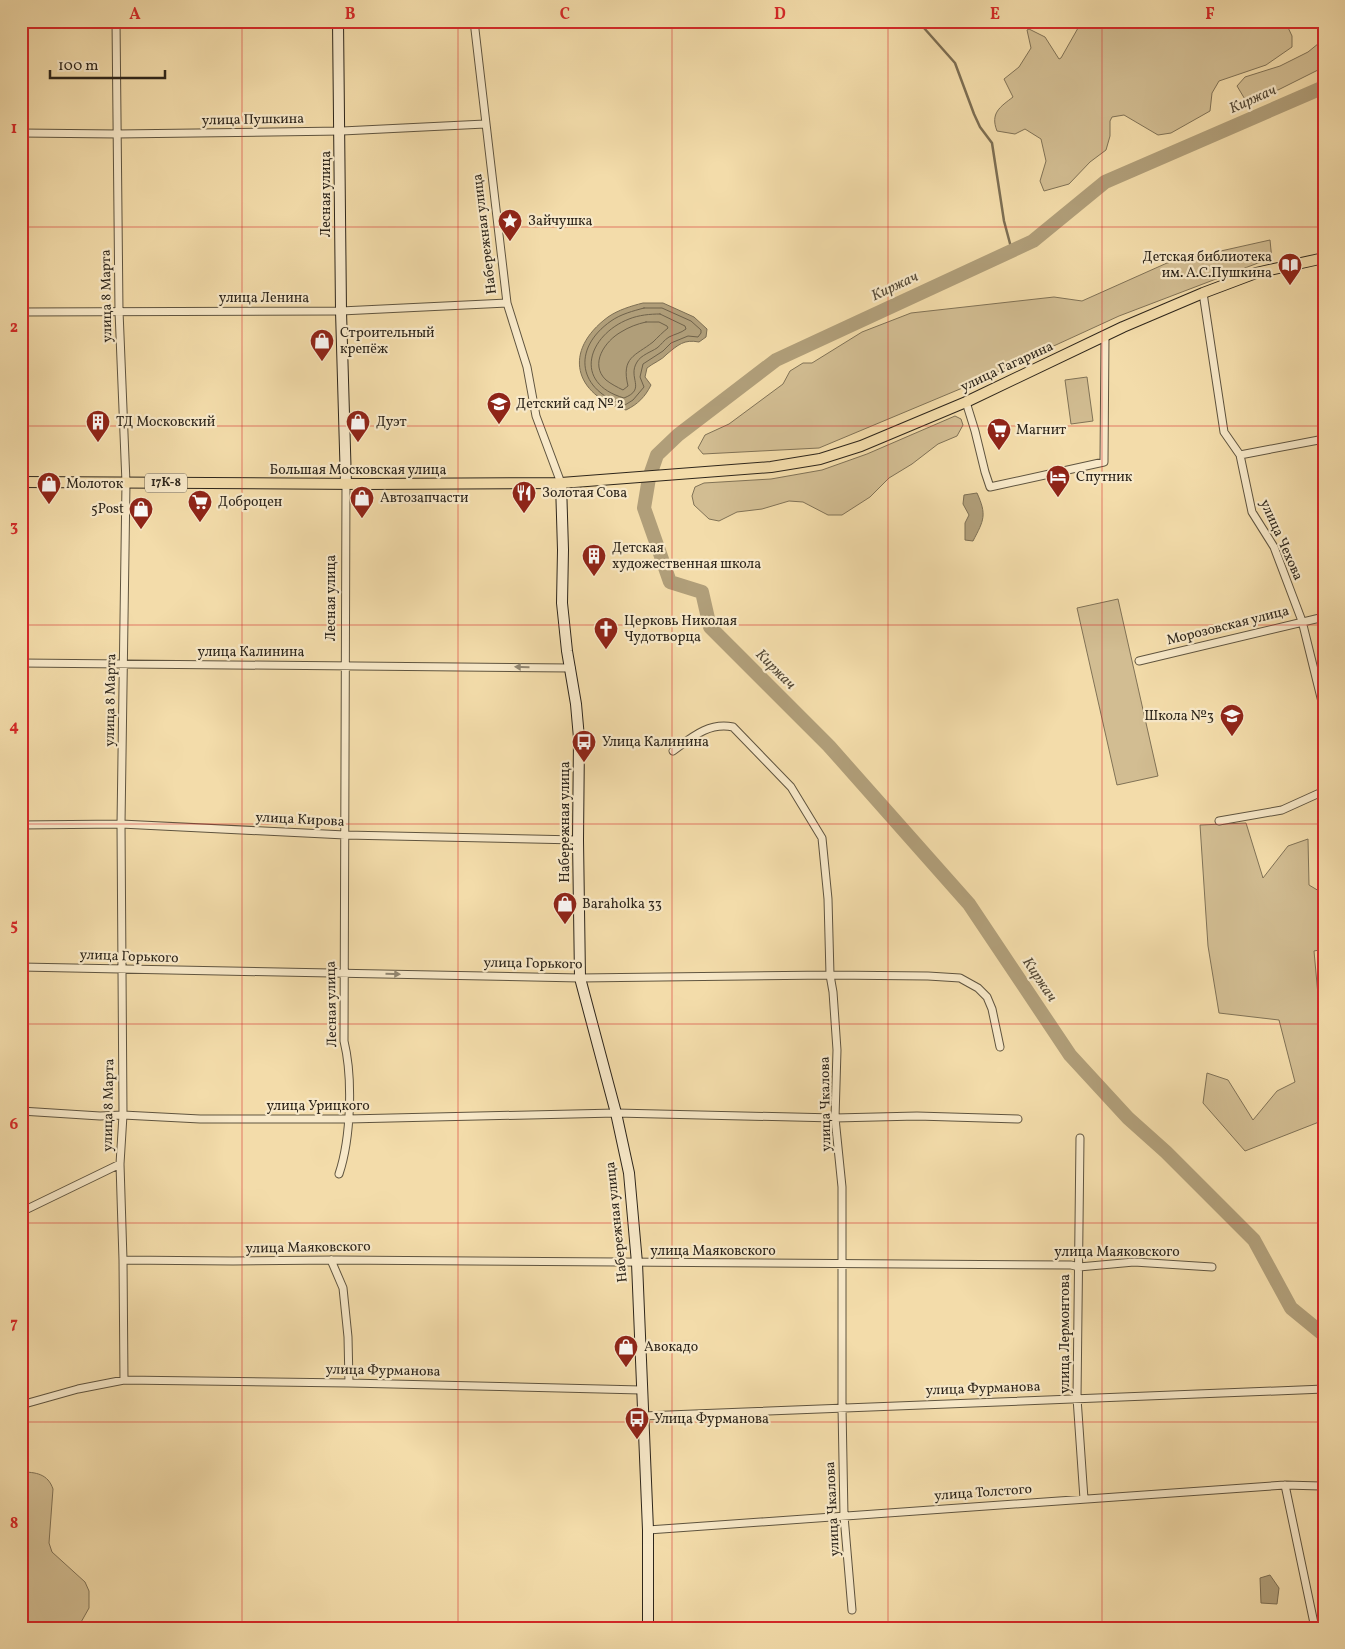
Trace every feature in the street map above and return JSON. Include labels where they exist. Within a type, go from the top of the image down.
[{"type":"main road","name":"улица Гагарина","points":[[695,472],[770,467],[820,459],[861,446],[966,402],[1105,336],[1203,293],[1256,273],[1324,258]]},
{"type":"main road","name":"Большая Московская улица","points":[[21,482],[561,483],[695,472]]},
{"type":"street","name":"улица 8 Марта","points":[[116,21],[119,311],[126,482],[121,824],[123,1115],[120,1164],[124,1380]]},
{"type":"street","name":"Лесная улица","points":[[338,21],[341,311],[346,484],[344,1040],[349,1060],[348,1119],[345,1154],[339,1174]]},
{"type":"street","name":"Набережная улица","points":[[474,21],[507,303],[527,367],[536,416],[561,483],[562,603],[579,738],[580,978],[616,1113],[628,1173],[637,1263],[648,1530],[648,1628]]},
{"type":"street","name":"улица Пушкина","points":[[21,133],[339,132],[486,124]]},
{"type":"street","name":"улица Чехова","points":[[1203,293],[1224,432],[1240,455],[1252,512],[1274,547],[1302,621],[1324,710]]},
{"type":"street","name":"улица Ленина","points":[[21,312],[341,311],[507,303]]},
{"type":"street","points":[[966,402],[990,487],[1104,462],[1105,336]]},
{"type":"street","points":[[1240,455],[1324,439]]},
{"type":"street","name":"Морозовская улица","points":[[1139,661],[1324,617]]},
{"type":"street","name":"улица Калинина","points":[[21,663],[571,668]]},
{"type":"street","name":"улица Чкалова","points":[[673,751],[700,731],[714,726],[733,727],[791,787],[822,838],[828,899],[830,975],[837,1050],[835,1118],[842,1187],[844,1264],[842,1407],[844,1516],[852,1610]]},
{"type":"street","points":[[1219,821],[1282,810],[1324,791]]},
{"type":"street","name":"улица Кирова","points":[[21,825],[121,824],[345,835],[578,840]]},
{"type":"street","name":"улица Горького","points":[[21,967],[580,978],[830,975],[960,978],[978,988],[987,997],[992,1009],[1000,1047]]},
{"type":"street","name":"улица Урицкого","points":[[21,1111],[200,1119],[348,1119],[616,1113],[835,1118],[917,1116],[1018,1119]]},
{"type":"street","name":"улица Лермонтова","points":[[1080,1138],[1077,1398],[1084,1499]]},
{"type":"street","points":[[21,1212],[120,1164]]},
{"type":"street","name":"улица Маяковского","points":[[123,1260],[1071,1265],[1078,1267],[1134,1262],[1212,1268]]},
{"type":"street","points":[[331,1260],[343,1288],[348,1337],[349,1383]]},
{"type":"street","name":"улица Фурманова","points":[[21,1405],[78,1389],[124,1380],[641,1390]]},
{"type":"street","name":"улица Фурманова","points":[[643,1416],[1324,1389]]},
{"type":"street","points":[[1285,1485],[1315,1628]]},
{"type":"street","name":"улица Толстого","points":[[648,1530],[1285,1485],[1322,1487]]},
{"type":"shaded area","points":[[1082,21],[1285,21],[1292,36],[1292,47],[1266,65],[1219,81],[1212,93],[1210,111],[1171,133],[1158,135],[1124,115],[1112,117],[1106,150],[1090,162],[1069,184],[1044,191],[1040,181],[1046,161],[1041,139],[1025,129],[1015,134],[997,131],[995,125],[996,115],[1000,107],[1013,97],[1004,79],[1019,67],[1031,48],[1027,30],[1029,29],[1045,37],[1059,59]]},
{"type":"shaded area","points":[[1324,39],[1324,67],[1278,90],[1246,101],[1237,86],[1245,77],[1280,66],[1308,52]]},
{"type":"shaded area","points":[[1270,240],[1272,260],[1258,263],[1119,316],[960,389],[819,448],[703,454],[698,448],[705,435],[729,424],[783,384],[790,371],[803,363],[812,363],[862,332],[911,313],[1054,297],[1082,301],[1167,263]]},
{"type":"shaded area","points":[[1087,377],[1093,421],[1071,424],[1065,380]]},
{"type":"shaded area","points":[[955,416],[961,419],[963,425],[957,436],[938,444],[912,464],[889,478],[870,497],[842,515],[828,515],[803,502],[789,501],[762,509],[737,512],[719,521],[709,519],[694,505],[692,496],[695,487],[704,483],[771,479],[822,470],[867,454]]},
{"type":"shaded area","points":[[1118,599],[1158,776],[1117,785],[1077,608]]},
{"type":"shaded area","points":[[1246,823],[1263,878],[1288,846],[1308,839],[1309,885],[1324,894],[1324,949],[1314,951],[1324,1040],[1324,1116],[1319,1122],[1245,1151],[1203,1103],[1207,1073],[1228,1080],[1253,1120],[1277,1091],[1295,1082],[1279,1020],[1219,1013],[1208,946],[1200,825]]},
{"type":"shaded area","points":[[21,1472],[41,1475],[51,1484],[53,1489],[49,1543],[52,1552],[85,1582],[89,1591],[89,1608],[80,1624],[73,1628],[21,1628]]},
{"type":"water","points":[[643,303],[663,303],[694,317],[707,329],[706,337],[699,342],[689,341],[682,343],[647,368],[645,377],[651,385],[641,400],[626,410],[608,403],[595,394],[585,383],[580,371],[580,357],[584,344],[593,330],[608,317],[625,308]]},
{"type":"water","points":[[977,493],[983,512],[982,522],[973,541],[965,540],[965,523],[969,515],[963,504],[964,495]]},
{"type":"water","points":[[1270,1575],[1279,1588],[1277,1604],[1261,1603],[1260,1578]]},
{"type":"waterway","points":[[926,21],[924,28],[955,63],[980,127],[992,143],[1004,221],[1012,251]]},
{"type":"waterway","name":"Киржач","points":[[1324,87],[1105,182],[1033,241],[776,360],[678,435],[657,455],[649,478],[644,508],[670,582],[702,592],[710,627],[829,746],[969,904],[1070,1055],[1128,1118],[1166,1152],[1254,1240],[1291,1308],[1324,1335]]},
{"type":"place","name":"Зайчушка","points":[[510,242]]},
{"type":"place","name":"Детская библиотека им. А.С.Пушкина","points":[[1290,286]]},
{"type":"place","name":"Строительный крепёж","points":[[322,362]]},
{"type":"place","name":"Детский сад № 2","points":[[499,425]]},
{"type":"place","name":"ТД Московский","points":[[98,443]]},
{"type":"place","name":"Дуэт","points":[[358,443]]},
{"type":"place","name":"Магнит","points":[[999,451]]},
{"type":"place","name":"Спутник","points":[[1058,498]]},
{"type":"place","name":"Молоток","points":[[49,505]]},
{"type":"place","name":"Золотая Сова","points":[[524,514]]},
{"type":"place","name":"Автозапчасти","points":[[362,519]]},
{"type":"place","name":"Доброцен","points":[[200,523]]},
{"type":"place","name":"5Post","points":[[141,530]]},
{"type":"place","name":"Детская художественная школа","points":[[594,577]]},
{"type":"place","name":"Церковь Николая Чудотворца","points":[[606,650]]},
{"type":"place","name":"Школа №3","points":[[1232,737]]},
{"type":"place","name":"Улица Калинина","points":[[584,763]]},
{"type":"place","name":"Baraholka 33","points":[[565,925]]},
{"type":"place","name":"Авокадо","points":[[626,1368]]},
{"type":"place","name":"Улица Фурманова","points":[[637,1440]]}]
